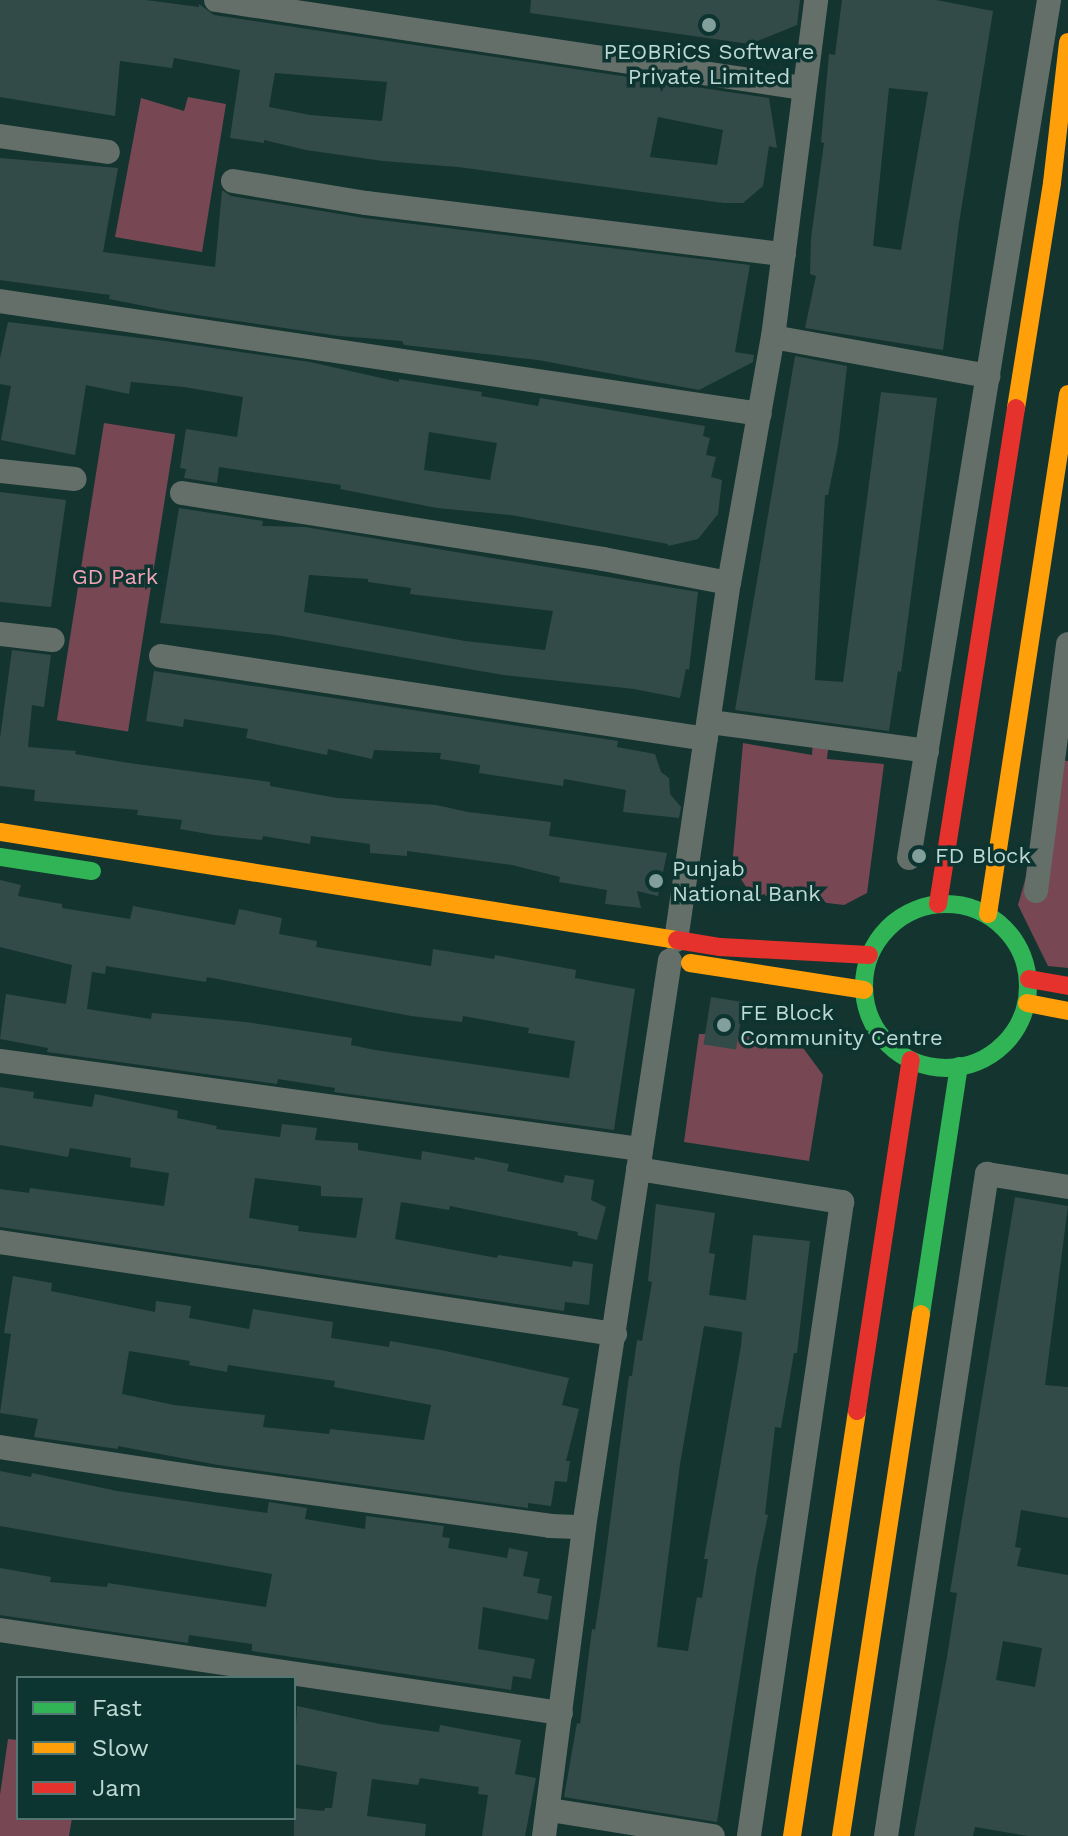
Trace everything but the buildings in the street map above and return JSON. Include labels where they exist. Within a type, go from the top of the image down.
[{"type":"main road","points":[[938,904],[1052,183],[1068,42]]},
{"type":"main road","points":[[988,914],[1068,394]]},
{"type":"main road","points":[[0,832],[567,924],[667,952],[864,990]]},
{"type":"main road","points":[[0,857],[106,873],[110,851]]},
{"type":"main road","points":[[938,904],[967,906],[988,914],[1010,933],[1024,958],[1029,979],[1027,1003],[1019,1023],[1001,1046],[978,1061],[959,1066],[935,1067],[911,1060],[878,1032],[864,990],[869,955],[889,926],[913,910],[938,904]]},
{"type":"main road","points":[[563,944],[567,924]]},
{"type":"main road","points":[[667,952],[720,947],[869,955]]},
{"type":"main road","points":[[1029,979],[1068,986]]},
{"type":"main road","points":[[1027,1003],[1068,1011]]},
{"type":"main road","points":[[792,1836],[911,1060]]},
{"type":"main road","points":[[841,1836],[959,1066]]},
{"type":"street","points":[[216,0],[803,88]]},
{"type":"street","points":[[544,1836],[550,1810],[584,1527],[615,1334],[667,952],[708,730],[729,583],[773,337],[816,0]]},
{"type":"street","points":[[909,858],[1049,0]]},
{"type":"street","points":[[0,136],[108,152]]},
{"type":"street","points":[[233,181],[366,203],[784,254]]},
{"type":"street","points":[[0,301],[760,414]]},
{"type":"street","points":[[773,337],[988,376]]},
{"type":"street","points":[[0,471],[75,479]]},
{"type":"street","points":[[182,493],[603,559],[729,583]]},
{"type":"street","points":[[0,634],[53,640]]},
{"type":"street","points":[[1036,891],[1062,726],[1068,644]]},
{"type":"street","points":[[161,656],[708,730],[927,751]]},
{"type":"street","points":[[0,1061],[640,1159],[842,1202],[749,1836]]},
{"type":"street","points":[[886,1836],[987,1174],[1068,1187]]},
{"type":"street","points":[[0,1242],[615,1334]]},
{"type":"street","points":[[0,1447],[550,1526],[584,1527]]},
{"type":"street","points":[[0,1630],[561,1713]]},
{"type":"street","points":[[550,1810],[713,1836]]},
{"type":"green space","points":[[188,97],[226,104],[202,252],[115,237],[141,98],[184,111]]},
{"type":"green space","name":"GD Park","points":[[104,423],[175,434],[128,732],[57,720]]},
{"type":"green space","points":[[813,738],[829,741],[827,759],[884,764],[867,893],[844,905],[751,894],[736,872],[733,856],[743,743],[812,755]]},
{"type":"green space","points":[[1059,760],[1068,761],[1068,968],[1048,966],[1018,905]]},
{"type":"green space","points":[[792,1033],[823,1075],[809,1161],[684,1142],[699,1034]]},
{"type":"green space","points":[[8,1739],[16,1740],[16,1820],[72,1820],[69,1836],[0,1836],[0,1795]]},
{"type":"traffic: fast","points":[[0,857],[92,871]]},
{"type":"traffic: fast","points":[[946,904],[977,911],[1004,928],[1021,955],[1028,986],[1021,1017],[1004,1044],[977,1061],[946,1068],[915,1061],[888,1044],[871,1017],[864,986],[871,955],[888,928],[915,911],[946,904]]},
{"type":"traffic: fast","points":[[921,1314],[959,1066]]},
{"type":"traffic: slow","points":[[1016,408],[1052,183],[1068,42]]},
{"type":"traffic: slow","points":[[988,914],[1068,394]]},
{"type":"traffic: slow","points":[[0,832],[677,940]]},
{"type":"traffic: slow","points":[[690,963],[864,990]]},
{"type":"traffic: slow","points":[[1027,1003],[1068,1011]]},
{"type":"traffic: slow","points":[[841,1836],[921,1314]]},
{"type":"traffic: slow","points":[[792,1836],[857,1411]]},
{"type":"traffic: jam","points":[[938,904],[1016,408]]},
{"type":"traffic: jam","points":[[677,940],[720,947],[869,955]]},
{"type":"traffic: jam","points":[[1029,979],[1068,986]]},
{"type":"traffic: jam","points":[[857,1411],[911,1060]]},
{"type":"place","name":"PEOBRiCS Software Private Limited","points":[[709,25]]},
{"type":"place","name":"FD Block","points":[[919,856]]},
{"type":"place","name":"Punjab National Bank","points":[[656,881]]},
{"type":"place","name":"FE Block Community Centre","points":[[724,1025]]}]
